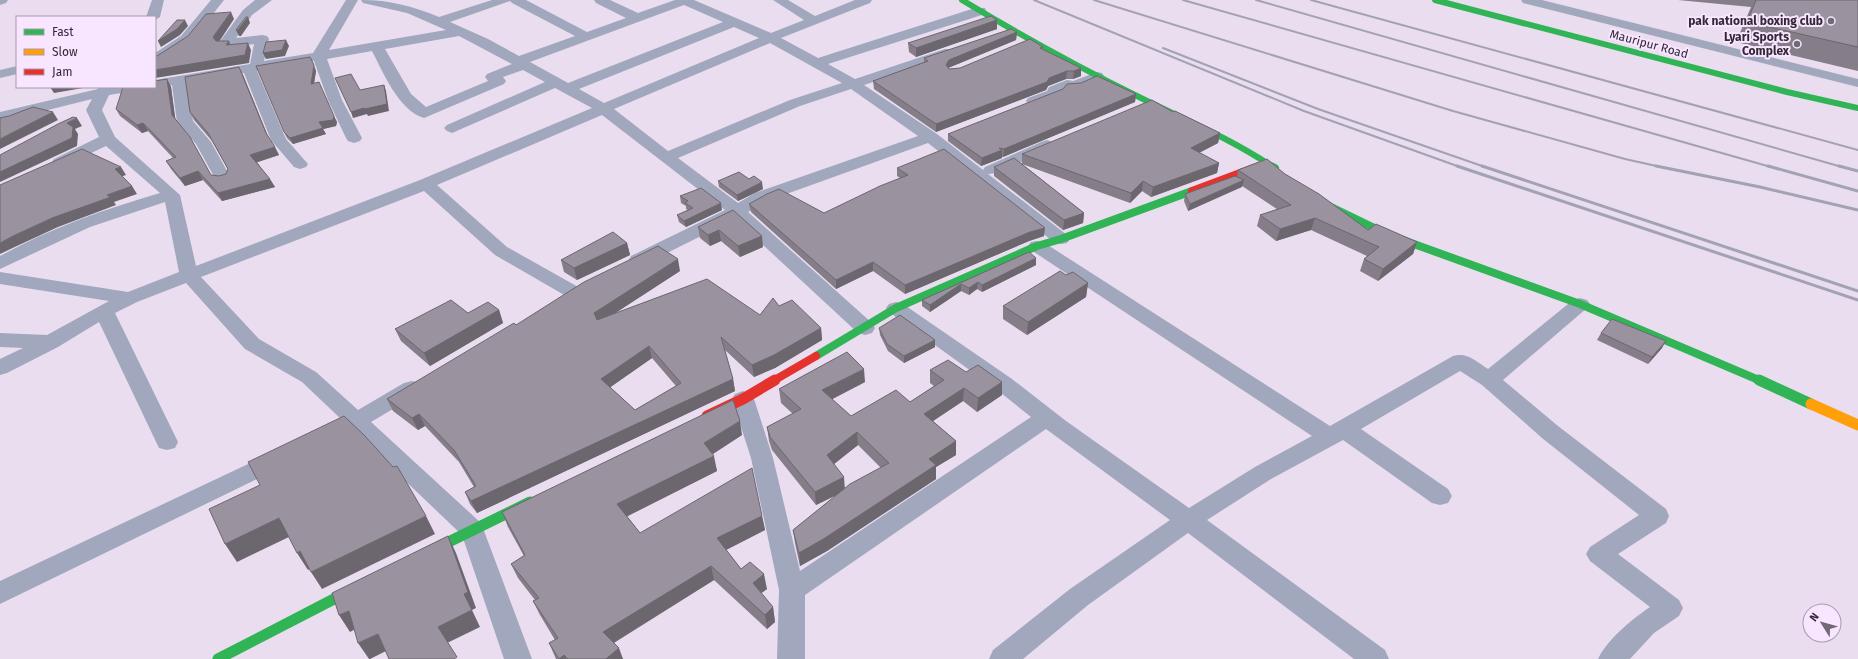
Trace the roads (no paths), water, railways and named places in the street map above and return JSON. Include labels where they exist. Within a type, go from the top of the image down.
[{"type":"main road","points":[[962,0],[1012,30],[1097,76],[1228,138],[1267,162],[1284,176]]},
{"type":"main road","name":"Mauripur Road","points":[[1434,0],[1786,92],[1858,108]]},
{"type":"main road","points":[[700,420],[743,399],[865,328],[896,308],[1037,246],[1061,239],[1267,162]]},
{"type":"main road","points":[[1324,202],[1354,220],[1400,239],[1580,304],[1718,361],[1858,425]]},
{"type":"main road","points":[[415,558],[536,499]]},
{"type":"main road","points":[[218,659],[372,580]]},
{"type":"street","points":[[153,16],[158,0]]},
{"type":"street","points":[[156,58],[186,39],[218,0]]},
{"type":"street","points":[[266,0],[256,3],[244,16],[225,44],[262,39],[253,67],[279,140],[300,164]]},
{"type":"street","points":[[319,55],[352,0]]},
{"type":"street","points":[[367,0],[403,9],[460,32],[522,63],[604,109],[737,211],[865,328]]},
{"type":"street","points":[[403,9],[422,0]]},
{"type":"street","points":[[438,22],[505,0]]},
{"type":"street","points":[[516,0],[587,37]]},
{"type":"street","points":[[600,0],[637,18]]},
{"type":"street","points":[[376,46],[405,98],[424,113],[500,81],[492,77],[522,63],[684,0],[771,38],[854,84],[938,137],[980,175],[1061,239]]},
{"type":"street","points":[[779,0],[814,20]]},
{"type":"street","points":[[0,368],[51,342],[104,311],[130,298],[426,184],[814,20],[866,0]]},
{"type":"street","points":[[1527,0],[1858,83]]},
{"type":"street","points":[[816,63],[980,11]]},
{"type":"street","points":[[452,128],[734,22]]},
{"type":"street","points":[[997,35],[1012,30]]},
{"type":"street","points":[[156,84],[460,32]]},
{"type":"street","points":[[1016,46],[1030,40]]},
{"type":"street","points":[[667,157],[795,103],[967,46]]},
{"type":"street","points":[[319,55],[335,100],[354,138]]},
{"type":"street","points":[[0,74],[16,70]]},
{"type":"street","points":[[1021,106],[1057,92],[1054,90],[1067,84],[1072,87],[1097,76]]},
{"type":"street","points":[[179,81],[185,122],[203,142],[223,178]]},
{"type":"street","points":[[0,117],[98,98],[132,88]]},
{"type":"street","points":[[98,98],[108,139],[172,195],[189,275],[252,344],[309,377],[472,530],[518,659]]},
{"type":"street","points":[[1129,111],[1151,102]]},
{"type":"street","points":[[623,268],[737,211],[761,197],[938,137]]},
{"type":"street","points":[[980,175],[1063,138]]},
{"type":"street","points":[[48,168],[108,139]]},
{"type":"street","points":[[426,184],[501,251],[581,289],[553,305]]},
{"type":"street","points":[[0,263],[67,230],[127,208],[172,195]]},
{"type":"street","points":[[1037,246],[1440,496]]},
{"type":"street","points":[[0,278],[130,298]]},
{"type":"street","points":[[1489,380],[1580,304]]},
{"type":"street","points":[[896,308],[1004,384],[1375,659]]},
{"type":"street","points":[[104,311],[167,442]]},
{"type":"street","points":[[0,340],[51,342]]},
{"type":"street","points":[[1003,659],[1079,598],[1188,520],[1263,473],[1337,433],[1460,361],[1489,380],[1550,432],[1657,516],[1599,554],[1670,608],[1645,625],[1612,659]]},
{"type":"street","points":[[313,442],[356,422],[430,377]]},
{"type":"street","points":[[743,399],[762,458],[792,590],[791,659]]},
{"type":"street","points":[[792,590],[1047,417]]},
{"type":"street","points":[[0,594],[292,453]]},
{"type":"railway","points":[[1034,0],[1304,111],[1460,167]]},
{"type":"railway","points":[[1094,0],[1453,111],[1625,159],[1661,167]]},
{"type":"railway","points":[[1183,0],[1771,167]]},
{"type":"railway","points":[[1256,0],[1842,167]]},
{"type":"railway","points":[[1311,0],[1858,150]]},
{"type":"railway","points":[[1163,48],[1318,109],[1485,167]]},
{"type":"railway","points":[[1457,166],[1858,300]]},
{"type":"railway","points":[[1656,166],[1760,187],[1858,210]]},
{"type":"railway","points":[[1768,166],[1858,191]]},
{"type":"railway","points":[[1839,166],[1858,171]]},
{"type":"railway","points":[[1485,167],[1858,291]]},
{"type":"place","name":"pak national boxing club","points":[[1831,21]]},
{"type":"place","name":"Lyari Sports Complex","points":[[1797,44]]}]
